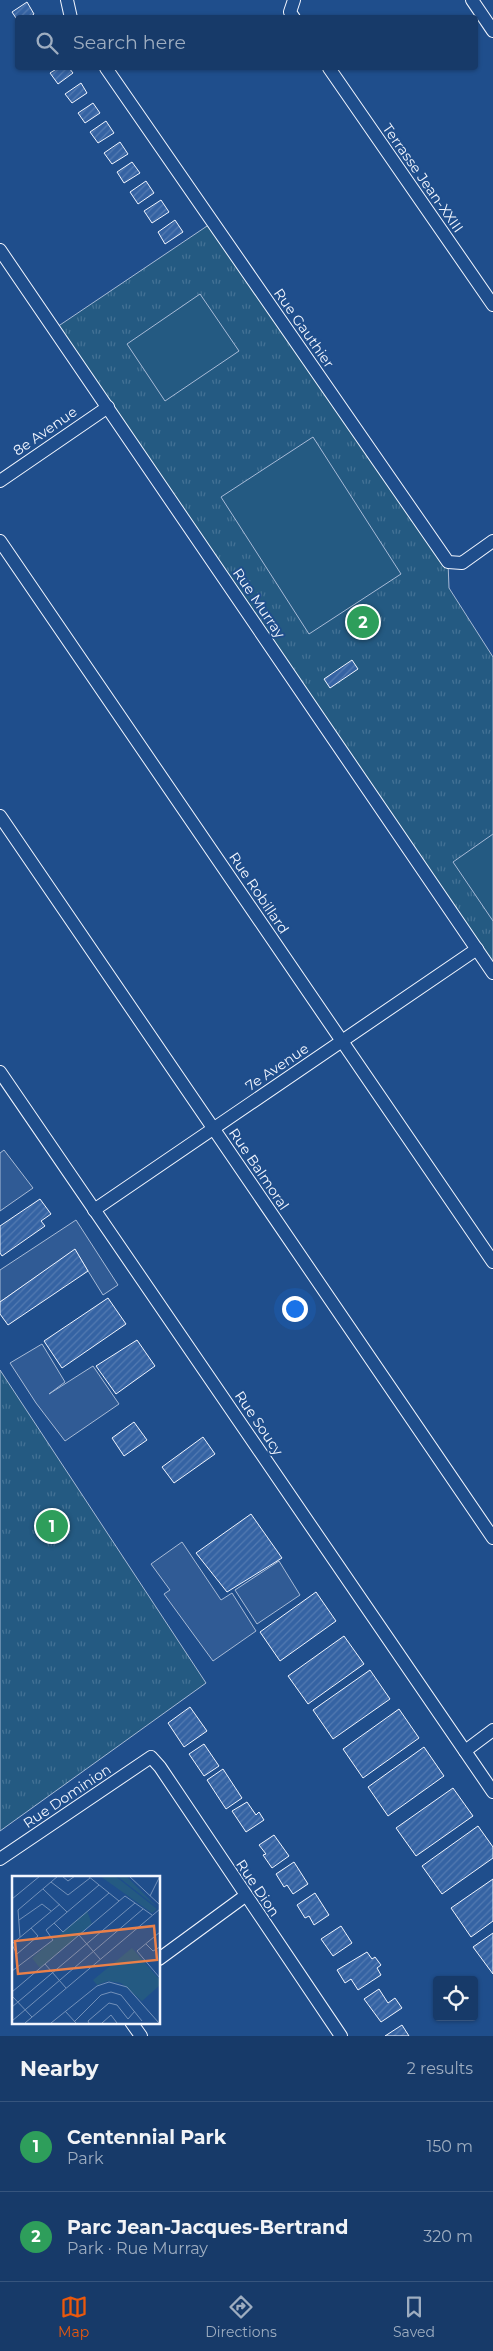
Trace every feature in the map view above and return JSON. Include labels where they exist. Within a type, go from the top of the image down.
[{"type":"street","points":[[67,0],[70,15]]},
{"type":"street","points":[[292,15],[290,12],[294,0]]},
{"type":"street","points":[[472,0],[493,31]]},
{"type":"street","name":"Rue Gauthier","points":[[107,70],[448,562],[462,563],[493,541]]},
{"type":"street","name":"Terrasse Jean-XXIII","points":[[330,70],[493,305]]},
{"type":"street","name":"Rue Murray","points":[[0,250],[493,973]]},
{"type":"street","name":"8e Avenue","points":[[0,481],[108,407]]},
{"type":"street","name":"Rue Robillard","points":[[0,542],[493,1262]]},
{"type":"street","name":"Rue Balmoral","points":[[0,816],[493,1538]]},
{"type":"street","name":"7e Avenue","points":[[94,1210],[477,949]]},
{"type":"street","name":"Rue Soucy","points":[[0,1072],[493,1792]]},
{"type":"street","points":[[465,1751],[493,1730]]},
{"type":"street","name":"Rue Dominion","points":[[0,1860],[151,1757]]},
{"type":"street","name":"Rue Dion","points":[[151,1757],[160,1766],[245,1896],[341,2036]]},
{"type":"street","points":[[160,1958],[245,1896]]},
{"type":"street","points":[[132,2024],[141,2036]]},
{"type":"green space","points":[[213,222],[448,562],[449,588],[493,657],[493,968],[54,329]]},
{"type":"green space","points":[[200,294],[239,351],[165,401],[127,344]]},
{"type":"green space","points":[[313,437],[401,574],[309,634],[221,497]]},
{"type":"green space","points":[[493,834],[493,921],[453,862]]},
{"type":"green space","points":[[0,1370],[206,1683],[0,1831]]},
{"type":"shaded area","points":[[4,1150],[33,1188],[0,1211],[0,1153]]},
{"type":"shaded area","points":[[76,1220],[118,1285],[103,1295],[75,1250],[0,1302],[0,1270]]},
{"type":"shaded area","points":[[42,1344],[65,1382],[49,1394],[93,1366],[119,1404],[65,1441],[36,1403],[10,1363]]},
{"type":"shaded area","points":[[182,1542],[221,1600],[232,1593],[256,1631],[213,1661],[164,1594],[170,1590],[151,1564]]},
{"type":"shaded area","points":[[279,1561],[300,1595],[257,1624],[235,1590]]},
{"type":"building","points":[[27,2],[34,14],[15,16],[12,12]]},
{"type":"building","points":[[55,70],[71,70],[73,73],[58,84],[50,73]]},
{"type":"building","points":[[81,83],[87,93],[72,103],[65,94]]},
{"type":"building","points":[[93,103],[100,113],[85,123],[78,113]]},
{"type":"building","points":[[106,121],[114,133],[98,143],[90,132]]},
{"type":"building","points":[[120,142],[128,154],[112,164],[104,153]]},
{"type":"building","points":[[132,162],[140,173],[124,183],[117,172]]},
{"type":"building","points":[[146,181],[154,193],[138,204],[130,192]]},
{"type":"building","points":[[161,200],[169,212],[152,223],[144,211]]},
{"type":"building","points":[[175,220],[183,232],[165,244],[158,232]]},
{"type":"building","points":[[352,660],[358,669],[330,688],[324,679]]},
{"type":"building","points":[[40,1199],[51,1214],[41,1221],[45,1226],[2,1256],[0,1253],[0,1226]]},
{"type":"building","points":[[75,1249],[88,1271],[8,1325],[0,1314],[0,1302]]},
{"type":"building","points":[[108,1298],[126,1324],[62,1368],[44,1341]]},
{"type":"building","points":[[137,1340],[155,1366],[116,1394],[96,1366]]},
{"type":"building","points":[[134,1422],[147,1440],[124,1456],[112,1438]]},
{"type":"building","points":[[203,1437],[215,1454],[174,1483],[162,1467]]},
{"type":"building","points":[[251,1514],[282,1558],[227,1592],[196,1553]]},
{"type":"building","points":[[316,1592],[336,1621],[280,1661],[260,1632]]},
{"type":"building","points":[[344,1636],[364,1664],[308,1704],[288,1676]]},
{"type":"building","points":[[370,1670],[390,1699],[333,1739],[313,1710]]},
{"type":"building","points":[[190,1707],[207,1731],[184,1747],[168,1723]]},
{"type":"building","points":[[399,1709],[419,1738],[363,1778],[343,1749]]},
{"type":"building","points":[[204,1744],[219,1766],[204,1776],[189,1754]]},
{"type":"building","points":[[424,1747],[444,1776],[388,1816],[368,1787]]},
{"type":"building","points":[[223,1769],[242,1798],[226,1809],[207,1780]]},
{"type":"building","points":[[453,1788],[473,1816],[416,1856],[396,1828]]},
{"type":"building","points":[[247,1802],[256,1815],[259,1812],[264,1820],[246,1832],[232,1811]]},
{"type":"building","points":[[478,1826],[493,1847],[493,1858],[442,1894],[422,1866]]},
{"type":"building","points":[[274,1835],[289,1856],[272,1868],[263,1855],[266,1854],[259,1845]]},
{"type":"building","points":[[294,1862],[308,1884],[293,1894],[287,1885],[284,1887],[276,1874]]},
{"type":"building","points":[[493,1879],[493,1921],[471,1937],[451,1908]]},
{"type":"building","points":[[315,1893],[329,1915],[314,1925],[309,1916],[305,1918],[297,1905]]},
{"type":"building","points":[[341,1926],[352,1943],[333,1956],[321,1939]]},
{"type":"building","points":[[493,1933],[493,1974],[473,1947]]},
{"type":"building","points":[[367,1952],[372,1959],[375,1957],[381,1965],[377,1968],[381,1975],[358,1990],[351,1979],[345,1983],[337,1970]]},
{"type":"building","points":[[379,1989],[388,2003],[395,1998],[402,2008],[381,2022],[364,1999]]},
{"type":"building","points":[[402,2025],[409,2036],[385,2036]]},
{"type":"place","name":"Parc Jean-Jacques-Bertrand","points":[[363,622]]},
{"type":"place","name":"Centennial Park","points":[[52,1526]]}]
